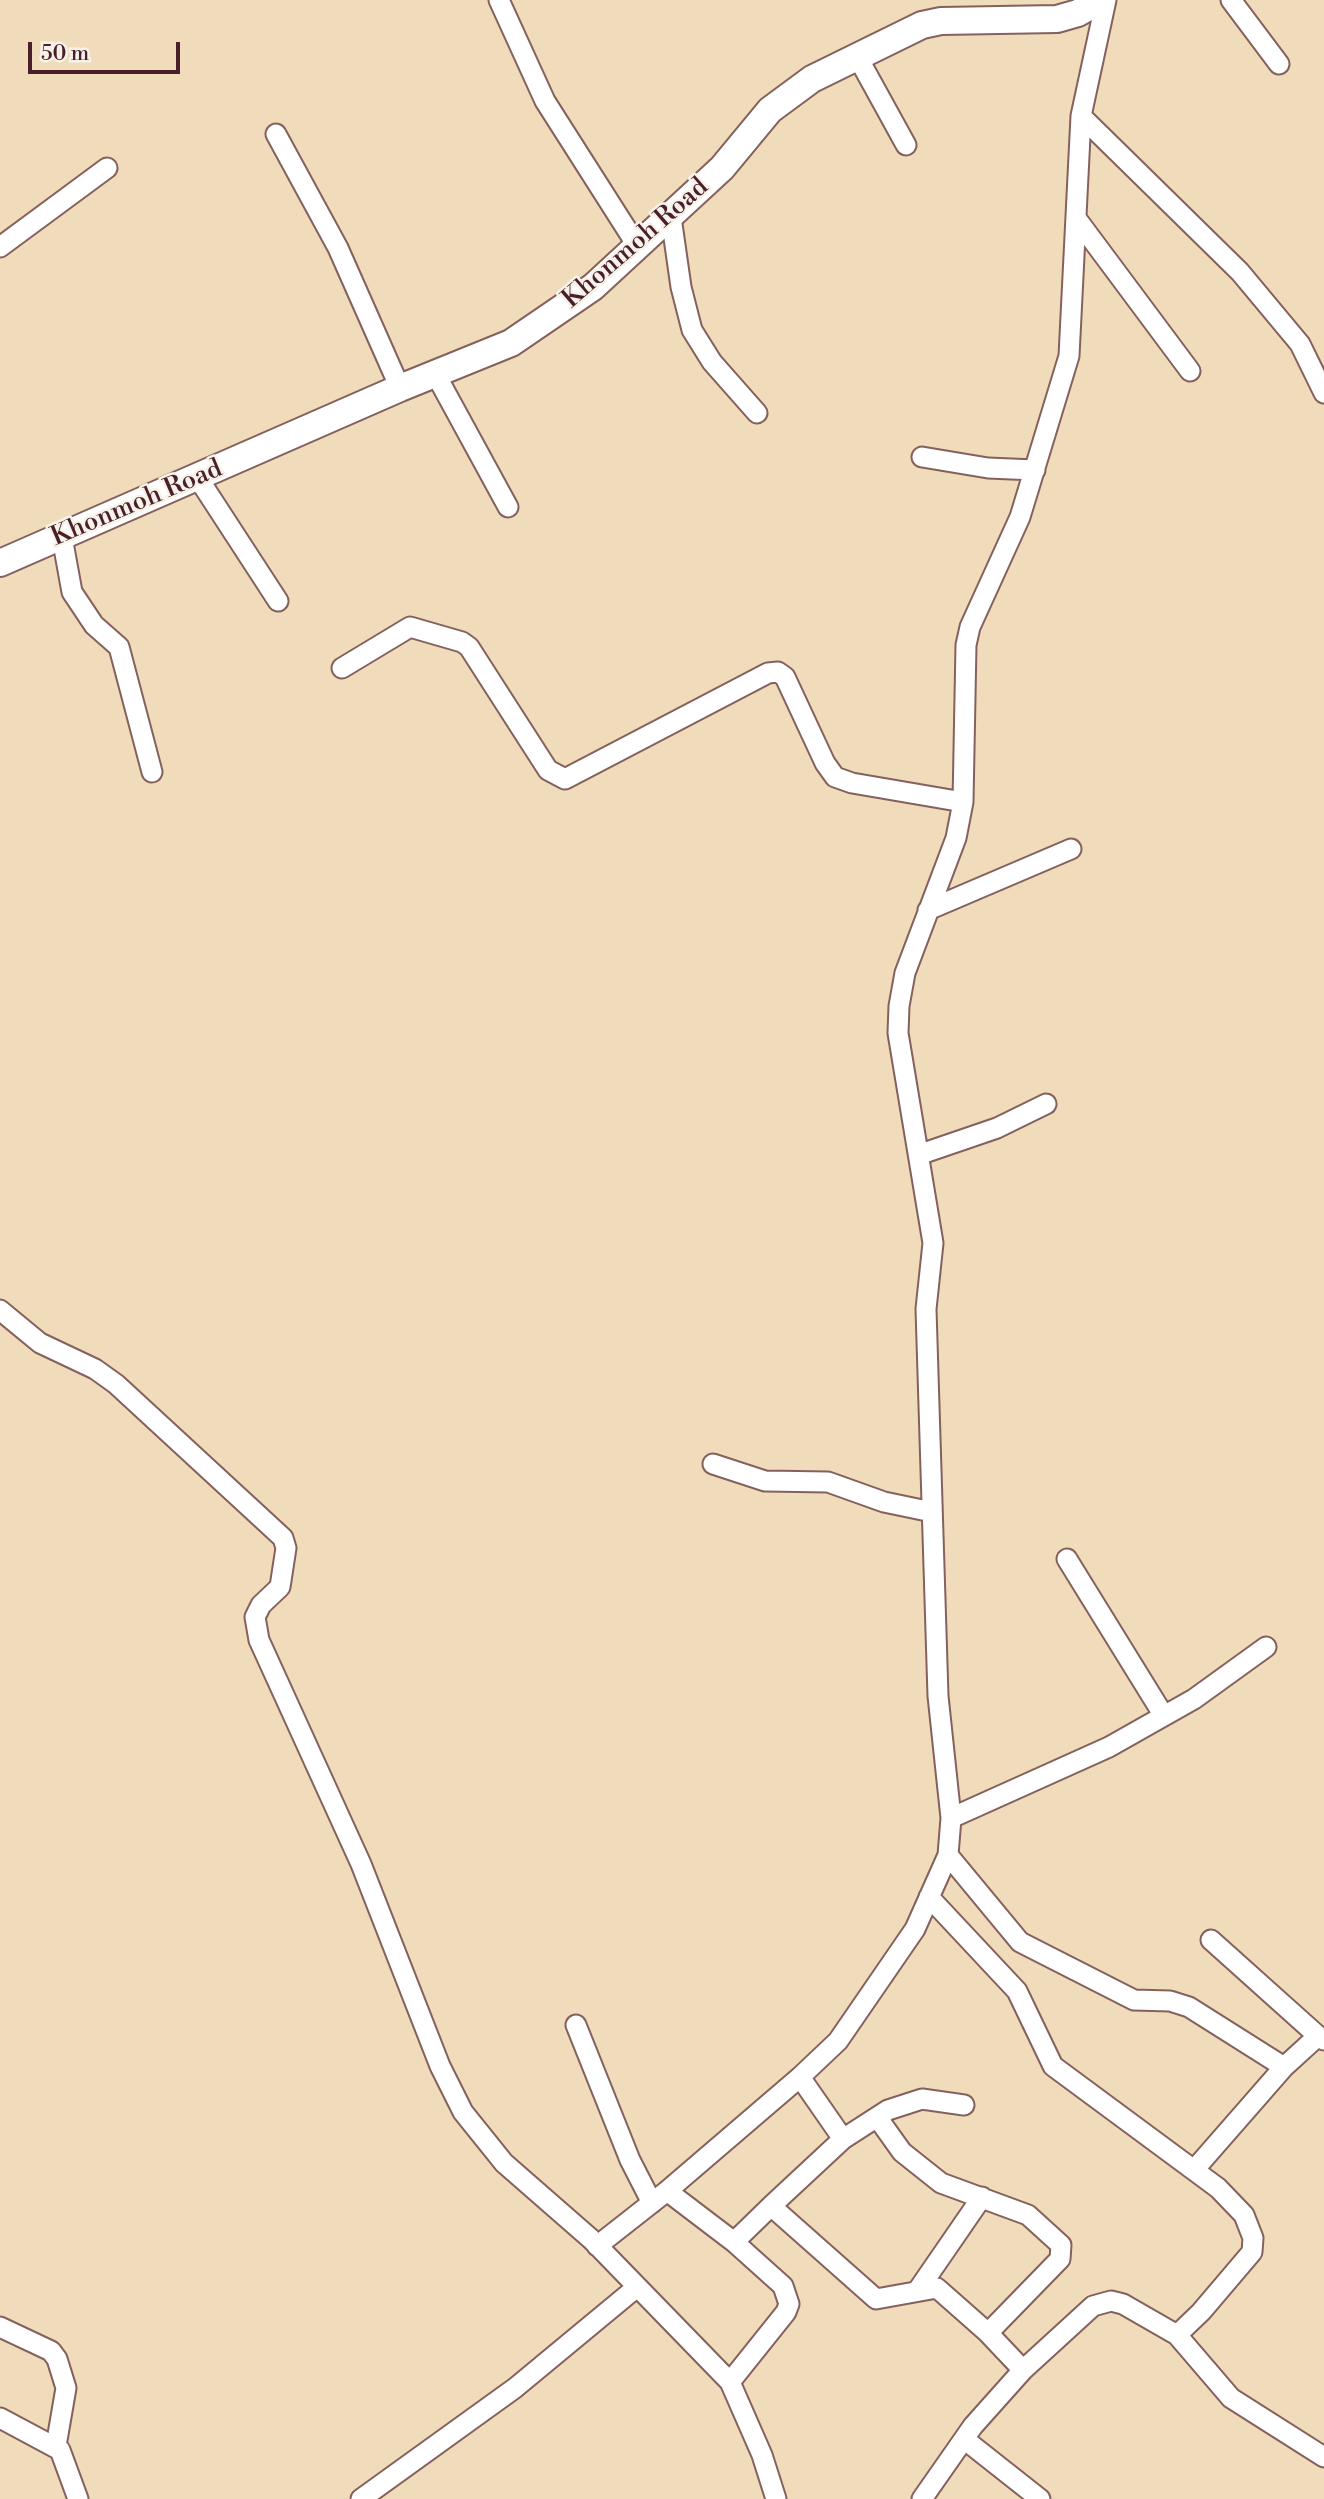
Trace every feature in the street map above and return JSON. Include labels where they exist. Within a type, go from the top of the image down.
[{"type":"main road","name":"Khonmoh Road","points":[[1,559],[62,537],[400,387],[511,343],[593,287],[722,167],[770,110],[812,79],[922,25],[941,21],[1057,19],[1078,13],[1101,0]]},
{"type":"street","points":[[499,0],[520,53],[545,101],[638,247]]},
{"type":"street","points":[[597,2246],[659,2197],[800,2077],[838,2041],[915,1930],[948,1855],[951,1818],[937,1696],[926,1309],[933,1243],[921,1154],[898,1034],[905,973],[956,838],[963,802],[966,645],[979,602],[1020,517],[1069,356],[1081,116],[1107,0]]},
{"type":"street","points":[[1231,0],[1279,64]]},
{"type":"street","points":[[857,57],[906,145]]},
{"type":"street","points":[[1081,116],[1240,272],[1300,344],[1324,393]]},
{"type":"street","points":[[276,134],[338,248],[400,387]]},
{"type":"street","points":[[0,247],[107,168]]},
{"type":"street","points":[[671,217],[681,287],[692,330],[712,362],[757,414]]},
{"type":"street","points":[[1076,218],[1190,371]]},
{"type":"street","points":[[436,374],[508,507]]},
{"type":"street","points":[[922,457],[988,468],[1035,470]]},
{"type":"street","points":[[198,478],[278,601]]},
{"type":"street","points":[[62,537],[64,560],[72,592],[94,625],[119,647],[152,772]]},
{"type":"street","points":[[342,668],[410,627],[456,639],[469,647],[548,770],[565,779],[768,673],[778,672],[785,677],[825,763],[835,777],[852,783],[963,802]]},
{"type":"street","points":[[928,910],[1071,849]]},
{"type":"street","points":[[921,1154],[997,1128],[1046,1104]]},
{"type":"street","points":[[0,1310],[40,1343],[94,1368],[116,1384],[283,1538],[286,1548],[281,1584],[258,1610],[256,1617],[259,1640],[360,1864],[440,2066],[463,2112],[504,2163],[597,2246],[730,2382],[762,2455],[776,2499]]},
{"type":"street","points":[[713,1464],[765,1482],[828,1482],[884,1502],[932,1512]]},
{"type":"street","points":[[1067,1559],[1164,1716]]},
{"type":"street","points":[[951,1818],[1109,1747],[1232,1674],[1266,1647]]},
{"type":"street","points":[[948,1855],[1020,1942],[1134,2000],[1170,2001],[1189,2007],[1284,2067]]},
{"type":"street","points":[[929,1897],[1017,1992],[1053,2066],[1194,2170],[1244,2215],[1253,2238],[1252,2252],[1201,2312],[1177,2335]]},
{"type":"street","points":[[1194,2170],[1284,2067],[1321,2038],[1211,1940]]},
{"type":"street","points":[[576,2025],[630,2160],[659,2197],[734,2242],[783,2286],[789,2304],[786,2312],[730,2382]]},
{"type":"street","points":[[800,2077],[843,2139]]},
{"type":"street","points":[[734,2242],[843,2139],[877,2117],[914,2100],[964,2105]]},
{"type":"street","points":[[877,2117],[911,2160],[941,2183],[1028,2214],[1058,2242],[1062,2254],[988,2333]]},
{"type":"street","points":[[918,2290],[982,2197]]},
{"type":"street","points":[[771,2206],[871,2297],[886,2299],[931,2288],[941,2291],[988,2333],[1023,2370]]},
{"type":"street","points":[[361,2499],[515,2388],[637,2287]]},
{"type":"street","points":[[922,2499],[964,2439],[1023,2370],[1093,2306],[1102,2302],[1123,2304],[1177,2335],[1231,2398],[1324,2456]]},
{"type":"street","points":[[0,2328],[51,2351],[57,2359],[66,2389],[56,2446]]},
{"type":"street","points":[[0,2418],[56,2446],[62,2454],[78,2499]]},
{"type":"street","points":[[964,2439],[1040,2499]]}]
